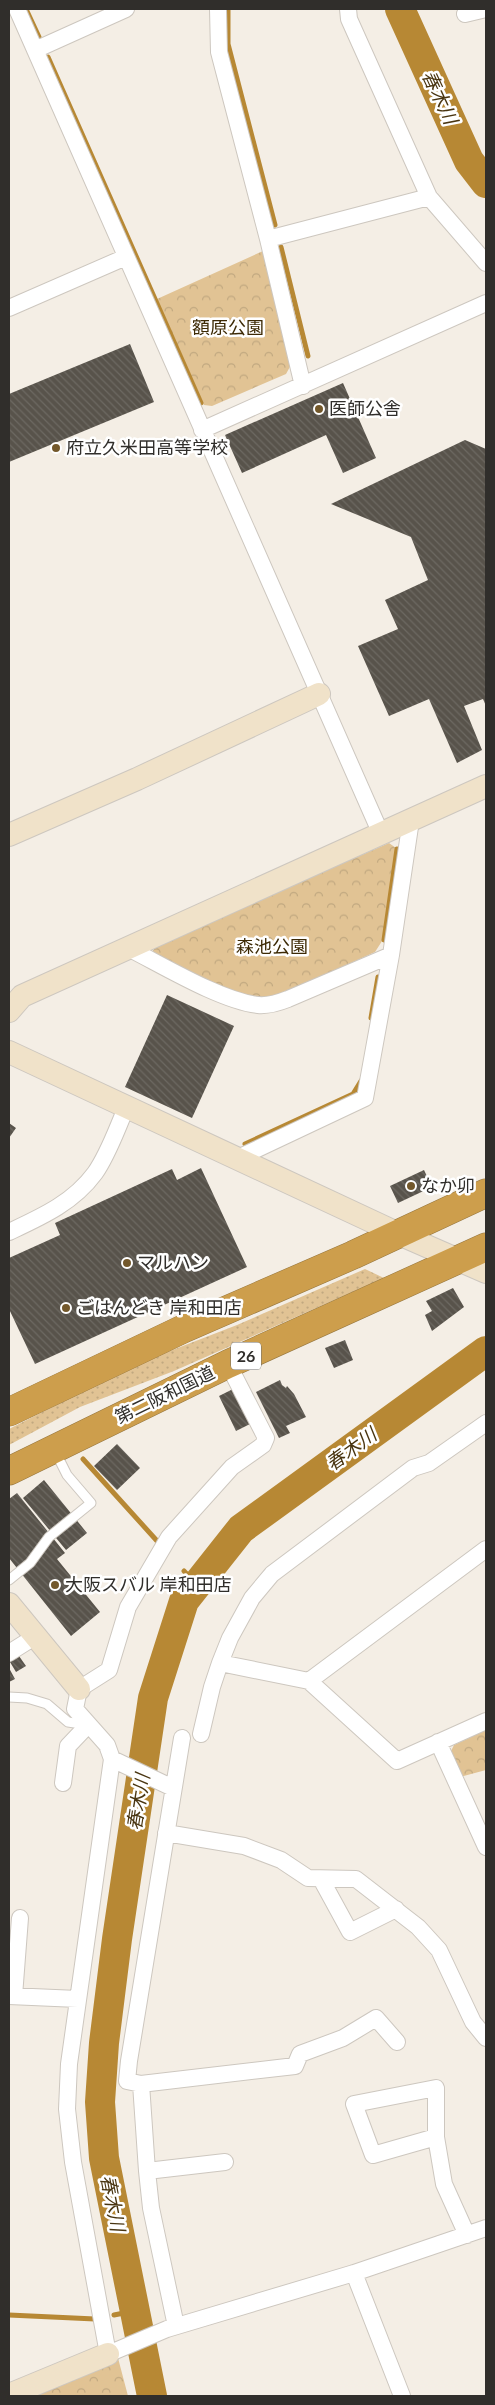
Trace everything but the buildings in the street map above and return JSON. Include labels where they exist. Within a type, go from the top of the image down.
[{"type":"highway","points":[[9,1412],[183,1329],[399,1234],[486,1193]]},
{"type":"highway","name":"第二阪和国道","points":[[9,1472],[228,1364],[486,1247]]},
{"type":"street","points":[[17,9],[381,834]]},
{"type":"street","points":[[36,50],[126,9]]},
{"type":"street","points":[[218,9],[219,52],[268,239],[303,386]]},
{"type":"street","points":[[348,9],[349,19],[428,198],[486,263]]},
{"type":"street","points":[[268,239],[428,198]]},
{"type":"street","points":[[9,308],[126,257]]},
{"type":"street","points":[[202,430],[486,303]]},
{"type":"street","points":[[9,835],[137,779],[319,694]]},
{"type":"street","points":[[9,1011],[22,996],[486,786]]},
{"type":"street","points":[[238,1158],[365,1098],[391,955],[410,820]]},
{"type":"street","points":[[128,948],[228,998],[259,1005],[273,1004],[288,999],[391,955]]},
{"type":"street","points":[[9,1052],[399,1234],[486,1272]]},
{"type":"street","points":[[9,1232],[61,1205],[79,1190],[106,1155],[127,1106]]},
{"type":"street","points":[[169,1786],[116,1761],[107,1745],[75,1710],[79,1689],[109,1670],[128,1607],[169,1536],[232,1467],[263,1445],[266,1438],[228,1364]]},
{"type":"street","points":[[201,1734],[212,1687],[230,1638],[252,1598],[272,1574],[413,1468],[429,1463],[486,1423]]},
{"type":"street","points":[[309,1681],[486,1549]]},
{"type":"street","points":[[9,1604],[79,1689]]},
{"type":"street","points":[[9,1653],[36,1636]]},
{"type":"street","points":[[220,1663],[309,1681],[397,1761],[486,1720]]},
{"type":"street","points":[[62,1783],[68,1746],[88,1725]]},
{"type":"street","points":[[182,1738],[169,1786],[166,1833],[129,2061],[128,2080],[141,2084],[294,2066],[300,2054],[343,2038],[376,2018],[397,2042]]},
{"type":"street","points":[[438,1742],[486,1847]]},
{"type":"street","points":[[112,2352],[73,2162],[67,2109],[69,2064],[78,1999],[116,1761]]},
{"type":"street","points":[[166,1833],[244,1846],[281,1860],[308,1878],[356,1879],[418,1928],[438,1950],[472,2022],[486,2038]]},
{"type":"street","points":[[321,1879],[350,1932],[396,1909]]},
{"type":"street","points":[[20,1918],[12,1996],[78,1999]]},
{"type":"street","points":[[141,2084],[151,2208],[172,2328]]},
{"type":"street","points":[[436,2137],[373,2155],[354,2104],[436,2088],[436,2137],[444,2184],[467,2235]]},
{"type":"street","points":[[147,2171],[225,2162]]},
{"type":"street","points":[[9,2396],[172,2328],[354,2273],[486,2228]]},
{"type":"street","points":[[354,2273],[402,2396]]},
{"type":"lane","points":[[9,1580],[30,1563],[48,1537],[91,1503],[67,1475],[54,1449]]},
{"type":"lane","points":[[9,1697],[27,1698],[47,1704],[68,1722],[88,1725]]},
{"type":"green space","name":"額原公園","points":[[263,251],[292,363],[286,374],[212,406],[204,405],[157,299]]},
{"type":"green space","name":"森池公園","points":[[389,843],[396,848],[384,938],[375,952],[281,995],[249,1000],[155,957],[153,951],[156,945]]},
{"type":"green space","points":[[365,1269],[384,1278],[174,1371],[80,1407],[9,1445],[9,1429],[139,1363],[237,1325]]},
{"type":"green space","points":[[486,1730],[486,1770],[460,1777],[449,1755],[454,1745]]},
{"type":"green space","points":[[118,2358],[128,2396],[28,2396]]},
{"type":"waterway","points":[[26,9],[39,37]]},
{"type":"waterway","points":[[228,9],[228,44],[275,225]]},
{"type":"waterway","name":"春木川","points":[[400,9],[469,161],[486,183]]},
{"type":"waterway","points":[[48,57],[201,403]]},
{"type":"waterway","points":[[281,247],[308,356]]},
{"type":"waterway","points":[[384,940],[397,849]]},
{"type":"waterway","points":[[371,1018],[378,977]]},
{"type":"waterway","points":[[245,1144],[353,1094],[361,1081]]},
{"type":"waterway","name":"春木川","points":[[152,2396],[104,2158],[100,2102],[104,2043],[117,1939],[153,1698],[184,1601],[241,1529],[486,1351]]},
{"type":"waterway","points":[[83,1459],[158,1542]]},
{"type":"waterway","points":[[184,1571],[197,1585]]},
{"type":"waterway","points":[[114,2315],[134,2311]]},
{"type":"waterway","points":[[9,2315],[95,2319]]},
{"type":"place","name":"医師公舎","points":[[319,409]]},
{"type":"place","name":"府立久米田高等学校","points":[[56,448]]},
{"type":"place","name":"なか卯","points":[[411,1186]]},
{"type":"place","name":"マルハン","points":[[127,1263]]},
{"type":"place","name":"ごはんどき 岸和田店","points":[[66,1308]]},
{"type":"place","name":"大阪スバル 岸和田店","points":[[55,1585]]}]
